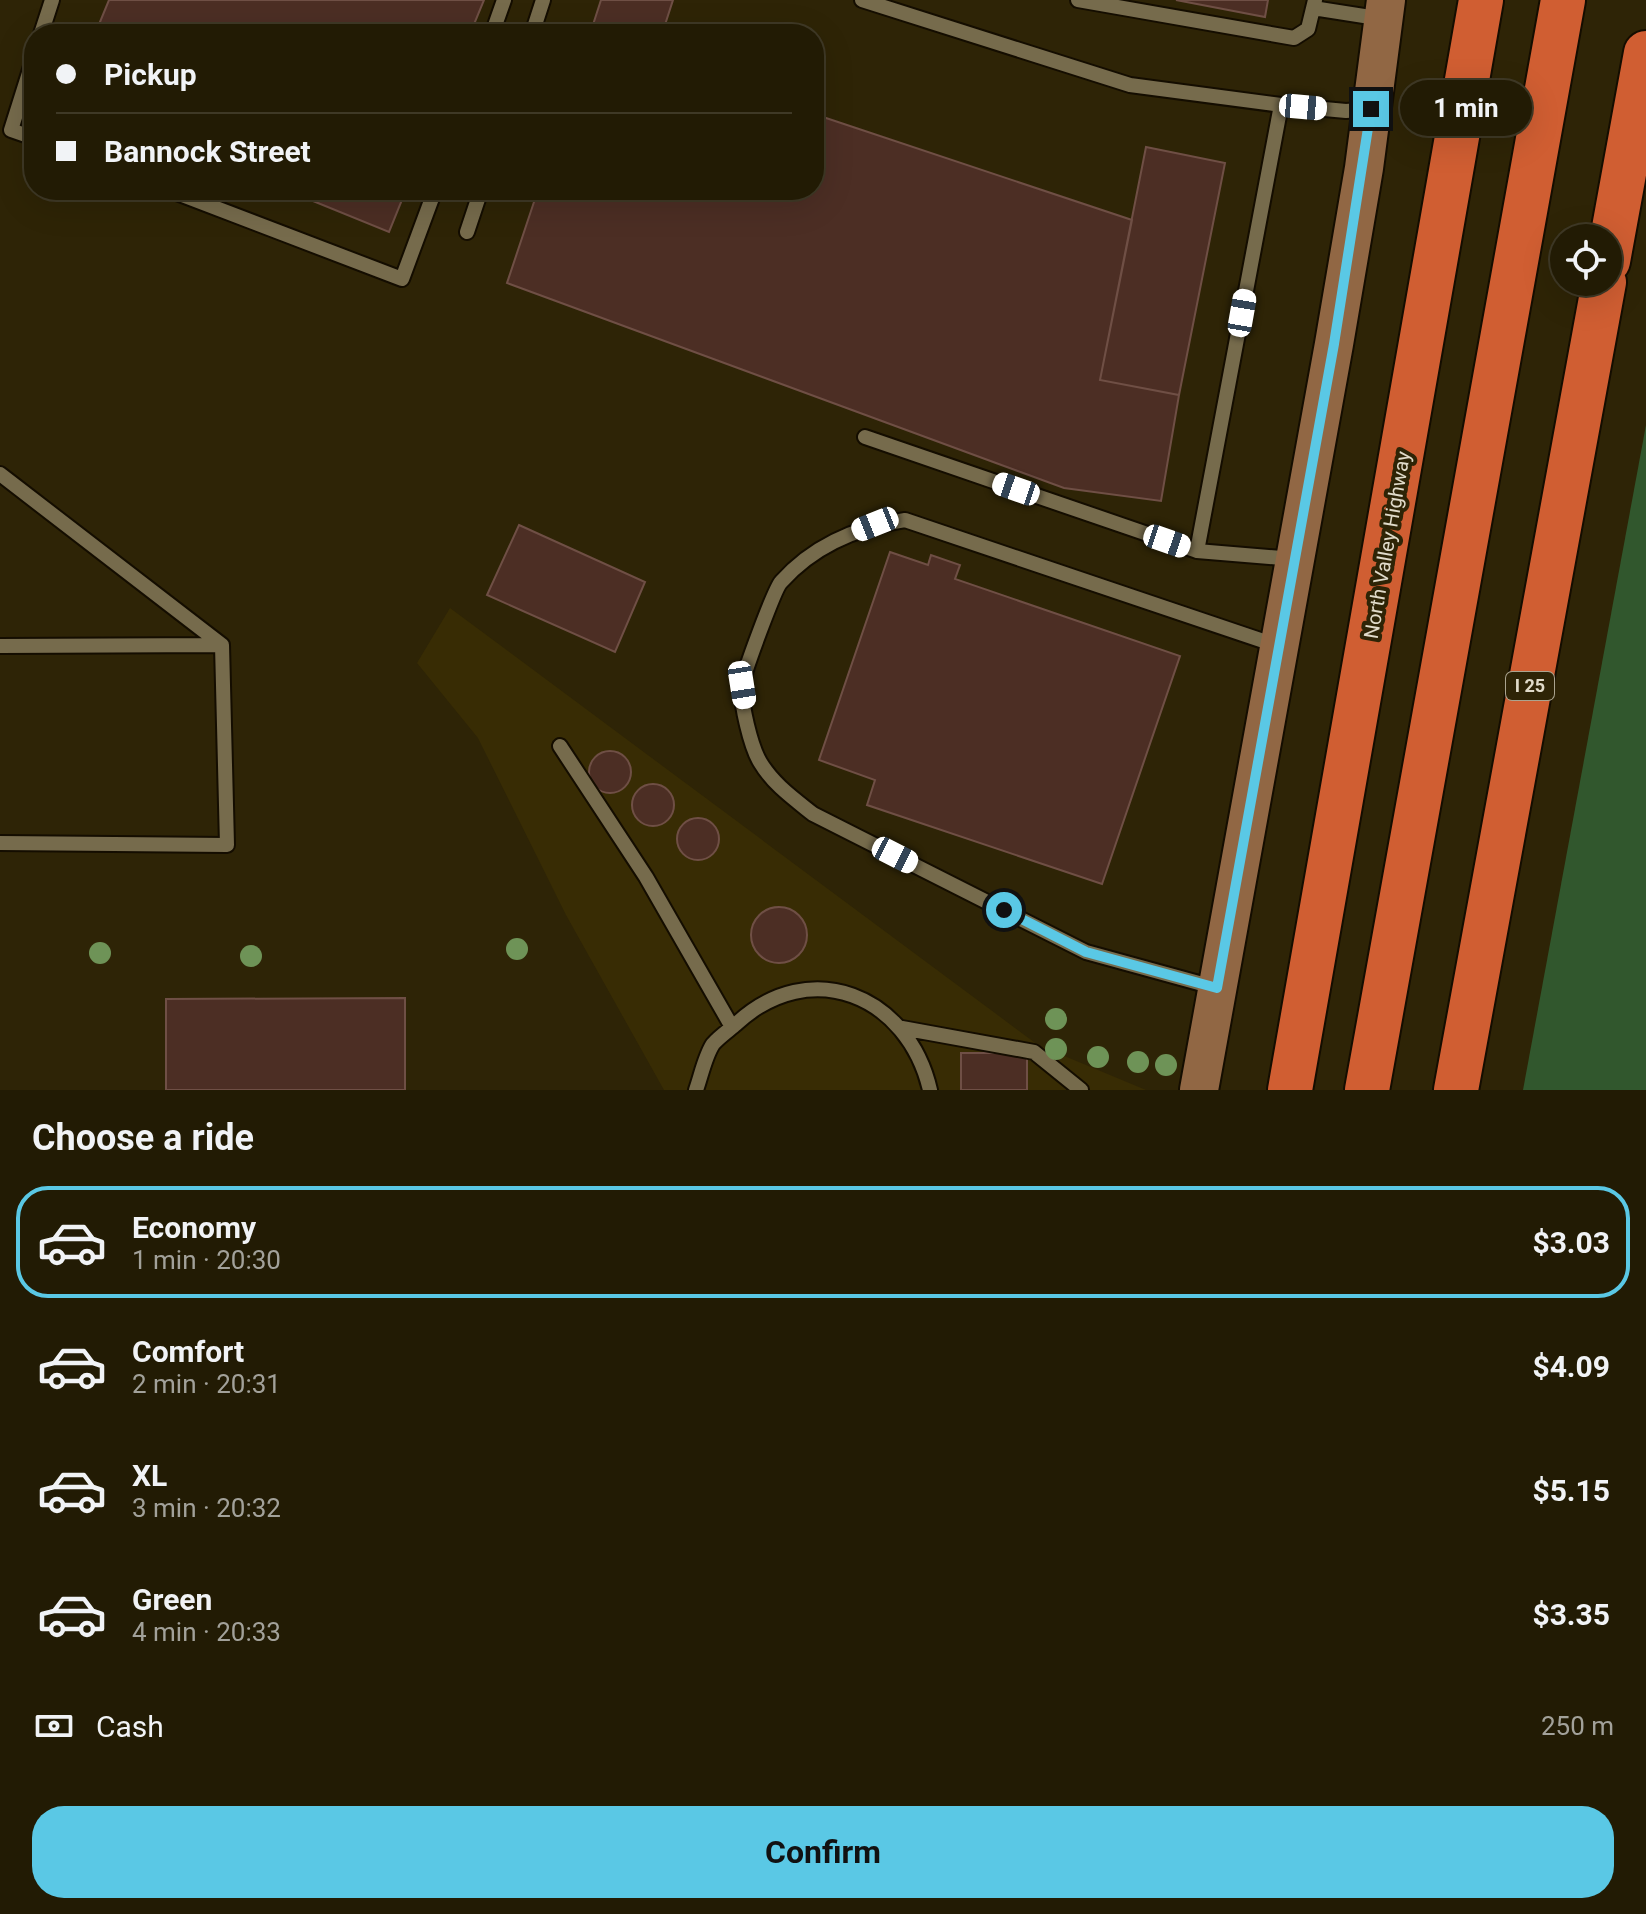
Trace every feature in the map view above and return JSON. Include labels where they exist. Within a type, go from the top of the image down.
[{"type":"highway","name":"North Valley Highway","points":[[1290,1090],[1481,0]]},
{"type":"highway","points":[[1367,1090],[1563,0]]},
{"type":"highway","points":[[1615,224],[1646,53]]},
{"type":"highway","name":"I 25","points":[[1456,1090],[1601,296]]},
{"type":"street","points":[[1199,1090],[1295,559],[1385,10]]},
{"type":"lane","points":[[44,24],[52,0]]},
{"type":"lane","points":[[496,24],[504,0]]},
{"type":"lane","points":[[535,24],[543,0]]},
{"type":"lane","points":[[862,0],[1130,85],[1281,105],[1346,111],[1371,109]]},
{"type":"lane","points":[[1078,0],[1294,38],[1308,29],[1314,4],[1385,10]]},
{"type":"lane","points":[[24,89],[11,130],[24,135]]},
{"type":"lane","points":[[1197,551],[1281,105]]},
{"type":"lane","points":[[195,200],[402,279],[431,200]]},
{"type":"lane","points":[[467,232],[478,200]]},
{"type":"lane","points":[[865,437],[1197,551],[1295,559]]},
{"type":"lane","points":[[0,474],[222,645]]},
{"type":"lane","points":[[1217,988],[1086,952],[813,814],[774,782],[759,760],[749,732],[742,685],[779,583],[829,542],[875,524],[905,520],[1279,646]]},
{"type":"lane","points":[[0,646],[222,645]]},
{"type":"lane","points":[[0,843],[227,845],[222,645]]},
{"type":"lane","points":[[560,746],[646,877],[732,1027]]},
{"type":"lane","points":[[696,1090],[713,1045],[757,1004],[808,987],[862,997],[902,1028],[925,1069],[930,1090]]},
{"type":"lane","points":[[902,1028],[1034,1052],[1081,1090]]},
{"type":"shaded area","points":[[450,608],[1038,1045],[1146,1090],[664,1090],[566,915],[478,738],[417,663]]},
{"type":"green space","points":[[1646,425],[1646,1090],[1523,1090]]},
{"type":"building","points":[[109,0],[484,0],[474,24],[99,24]]},
{"type":"building","points":[[601,0],[673,0],[665,24],[593,24]]},
{"type":"building","points":[[1176,0],[1268,0],[1265,17]]},
{"type":"building","points":[[824,117],[1132,220],[1100,380],[1179,395],[1161,501],[1064,488],[507,283],[535,200],[824,200]]},
{"type":"building","points":[[1146,147],[1225,163],[1179,395],[1100,380]]},
{"type":"building","points":[[311,200],[402,200],[389,232]]},
{"type":"building","points":[[519,525],[645,582],[615,652],[487,595]]},
{"type":"building","points":[[890,552],[928,565],[931,555],[960,565],[955,579],[1180,656],[1102,884],[867,805],[875,780],[819,760]]},
{"type":"building","points":[[610,751],[625,757],[631,772],[625,787],[610,793],[595,787],[589,772],[595,757]]},
{"type":"building","points":[[653,784],[668,790],[674,805],[668,820],[653,826],[638,820],[632,805],[638,790]]},
{"type":"building","points":[[698,818],[713,824],[719,839],[713,854],[698,860],[683,854],[677,839],[683,824]]},
{"type":"building","points":[[779,907],[799,915],[807,935],[799,955],[779,963],[759,955],[751,935],[759,915]]},
{"type":"building","points":[[405,998],[405,1090],[166,1090],[166,999]]},
{"type":"building","points":[[961,1053],[1027,1053],[1027,1090],[961,1090]]},
{"type":"route","points":[[1004,910],[1086,952],[1217,988],[1334,344],[1371,109]]}]
